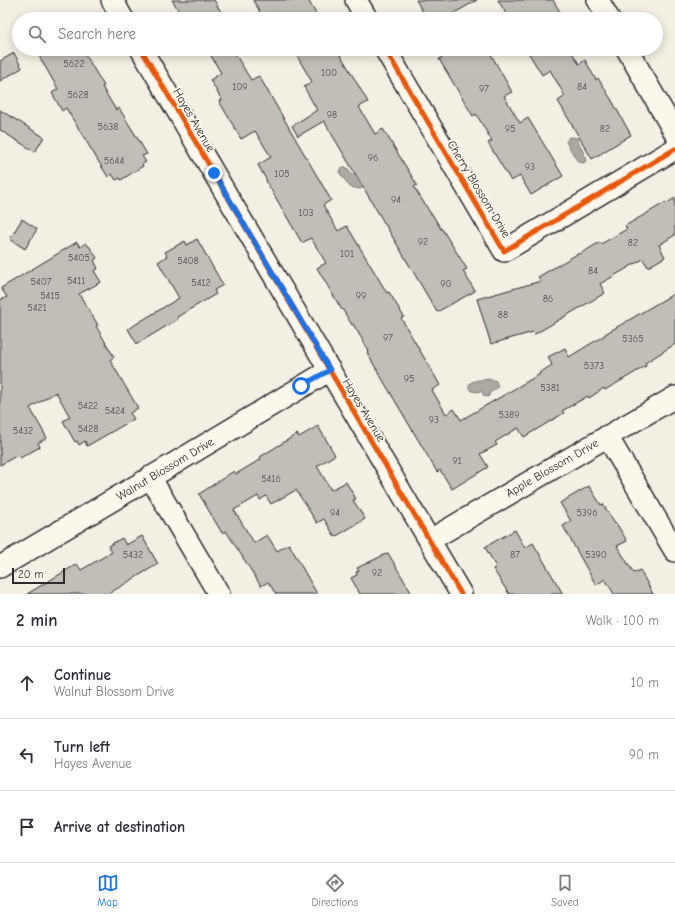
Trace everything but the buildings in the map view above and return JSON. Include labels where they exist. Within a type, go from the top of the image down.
[{"type":"street","points":[[112,0],[119,12]]},
{"type":"street","points":[[356,0],[363,12]]},
{"type":"street","points":[[598,0],[605,12]]},
{"type":"street","name":"Hayes Avenue","points":[[145,56],[461,594]]},
{"type":"street","name":"Cherry Blossom Drive","points":[[389,56],[504,251],[675,148]]},
{"type":"street","points":[[631,56],[675,133]]},
{"type":"street","name":"Walnut Blossom Drive","points":[[0,567],[330,370]]},
{"type":"street","name":"Apple Blossom Drive","points":[[430,540],[675,397]]},
{"type":"street","points":[[607,436],[675,551]]},
{"type":"street","points":[[150,478],[219,594]]},
{"type":"shaded area","points":[[569,137],[578,138],[586,158],[584,163],[578,162],[566,142]]},
{"type":"shaded area","points":[[343,167],[346,167],[353,174],[362,175],[369,184],[360,189],[350,187],[339,172]]},
{"type":"shaded area","points":[[491,379],[496,381],[498,387],[490,392],[489,396],[487,397],[483,395],[483,392],[471,391],[469,387],[469,384],[472,382]]},
{"type":"cycle path","points":[[145,56],[461,594]]},
{"type":"cycle path","points":[[389,56],[504,251],[675,149]]},
{"type":"route","points":[[214,173],[330,370],[301,386]]}]
